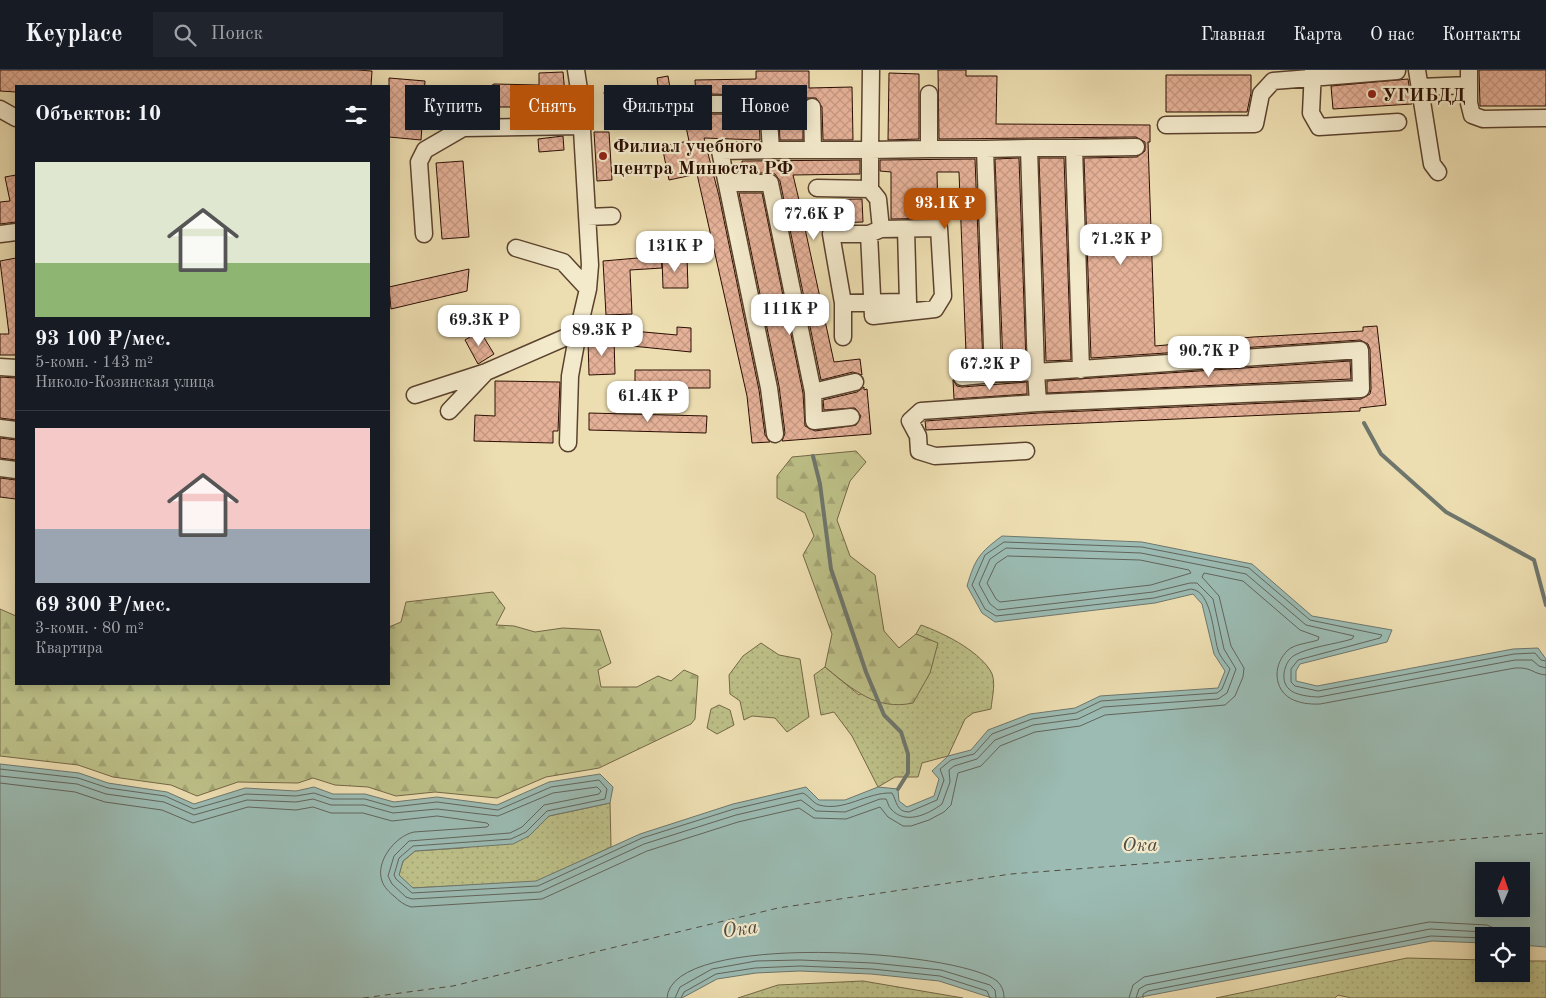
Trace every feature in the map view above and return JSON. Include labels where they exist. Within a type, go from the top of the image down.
[{"type":"street","points":[[576,70],[578,85]]},
{"type":"street","points":[[871,70],[870,190],[878,199],[871,303]]},
{"type":"street","points":[[1417,70],[1432,164],[1438,172]]},
{"type":"street","points":[[1166,125],[1255,124],[1260,94],[1273,81],[1312,73],[1396,71]]},
{"type":"street","points":[[1312,73],[1311,114],[1318,127],[1398,122]]},
{"type":"street","points":[[1420,87],[1469,77],[1469,103],[1472,115],[1483,119],[1546,118]]},
{"type":"street","points":[[929,94],[930,149]]},
{"type":"street","points":[[712,104],[768,104],[771,150]]},
{"type":"street","points":[[812,107],[813,150]]},
{"type":"street","points":[[0,109],[15,117]]},
{"type":"street","points":[[424,234],[419,162],[425,150],[464,128],[510,127]]},
{"type":"street","points":[[568,443],[570,376],[588,289],[590,265],[582,130]]},
{"type":"street","points":[[775,434],[770,388],[720,151],[1136,147]]},
{"type":"street","points":[[1029,148],[1038,404]]},
{"type":"street","points":[[1074,148],[1081,370]]},
{"type":"street","points":[[985,149],[993,374]]},
{"type":"street","points":[[727,183],[770,183],[813,392],[814,420],[852,417]]},
{"type":"street","points":[[817,188],[870,190]]},
{"type":"street","points":[[587,217],[612,216]]},
{"type":"street","points":[[843,302],[935,309],[943,296],[939,228],[831,234],[843,302],[844,337]]},
{"type":"street","points":[[906,229],[908,307]]},
{"type":"street","points":[[0,234],[15,232]]},
{"type":"street","points":[[516,248],[563,262],[588,289]]},
{"type":"street","points":[[414,395],[486,372],[578,332]]},
{"type":"street","points":[[962,377],[1360,350],[1362,389],[1038,404],[921,412],[910,421],[918,436],[919,451],[935,456],[1026,451]]},
{"type":"street","points":[[0,367],[15,368]]},
{"type":"street","points":[[448,411],[486,372]]},
{"type":"street","points":[[813,392],[855,382]]},
{"type":"street","points":[[0,428],[15,430]]},
{"type":"street","points":[[0,468],[15,470]]},
{"type":"green space","points":[[856,451],[866,462],[850,481],[837,520],[850,556],[875,575],[884,631],[899,648],[916,634],[938,643],[930,673],[913,703],[900,705],[876,701],[855,690],[825,667],[832,634],[803,555],[814,536],[805,513],[777,498],[777,476],[792,457]]},
{"type":"green space","points":[[493,592],[505,608],[496,625],[514,626],[535,632],[563,628],[600,630],[611,663],[598,670],[601,687],[637,687],[658,676],[671,681],[684,670],[698,676],[695,719],[691,724],[599,768],[546,777],[497,798],[435,792],[396,796],[368,787],[335,785],[313,778],[298,783],[238,782],[197,796],[171,785],[113,777],[78,765],[0,756],[0,609],[15,616],[15,685],[390,685],[390,627],[401,622],[406,602]]},
{"type":"green space","points":[[921,625],[939,632],[958,643],[984,662],[990,670],[993,679],[994,689],[991,709],[973,713],[965,719],[948,756],[922,763],[918,777],[895,777],[878,787],[852,736],[834,712],[821,715],[814,675],[825,667],[859,695],[938,644],[916,634]]},
{"type":"green space","points":[[761,643],[779,655],[800,659],[809,717],[787,732],[775,718],[752,716],[744,720],[740,701],[730,694],[729,675],[743,656]]},
{"type":"green space","points":[[719,705],[730,710],[734,725],[717,734],[707,728],[711,709]]},
{"type":"green space","points":[[610,803],[611,847],[536,882],[412,888],[399,875],[403,861],[415,851],[462,848],[529,836],[549,816]]},
{"type":"green space","points":[[1407,958],[1475,960],[1475,982],[1530,982],[1530,961],[1546,961],[1546,998],[1351,998],[1338,995],[1335,998],[1216,998]]},
{"type":"green space","points":[[863,981],[963,998],[738,998],[778,985]]},
{"type":"water","name":"Ока","points":[[1002,536],[1142,542],[1252,564],[1312,616],[1392,630],[1387,642],[1300,664],[1296,671],[1296,681],[1317,686],[1513,649],[1538,648],[1546,659],[1546,947],[1530,946],[1530,927],[1475,927],[1475,943],[1432,941],[1136,998],[992,998],[939,981],[871,974],[800,971],[756,973],[717,979],[682,998],[0,998],[0,764],[79,773],[108,783],[167,792],[194,804],[245,788],[296,791],[314,787],[333,794],[365,794],[394,802],[437,797],[497,805],[549,782],[600,774],[613,787],[610,803],[549,816],[529,836],[513,844],[415,851],[403,861],[399,875],[413,888],[536,881],[640,834],[733,804],[806,787],[819,800],[845,800],[878,787],[898,789],[899,801],[907,807],[934,796],[939,779],[932,771],[948,756],[971,750],[988,730],[1030,714],[1075,708],[1100,696],[1218,688],[1225,671],[1214,654],[1202,604],[1193,594],[1155,603],[995,622],[982,613],[967,586],[973,569],[983,552]]},
{"type":"building","points":[[0,70],[372,71],[371,85],[15,85],[15,92],[0,91]]},
{"type":"building","points":[[938,70],[966,70],[966,76],[997,76],[996,124],[1150,125],[1150,142],[1148,142],[1155,346],[1253,337],[1363,331],[1363,327],[1377,326],[1386,405],[1360,408],[1360,411],[926,430],[925,421],[1039,413],[1361,399],[1370,394],[1371,389],[1370,349],[1368,344],[1360,340],[1091,358],[1084,158],[1137,157],[1145,151],[1145,142],[1136,137],[939,139]]},
{"type":"building","points":[[1479,70],[1546,70],[1546,106],[1480,106]]},
{"type":"building","points":[[756,71],[809,71],[809,88],[852,87],[853,140],[823,140],[822,107],[816,98],[807,98],[807,85],[722,85],[722,94],[712,94],[712,85],[695,85],[695,80],[756,79]]},
{"type":"building","points":[[563,72],[564,85],[539,85],[539,73]]},
{"type":"building","points":[[889,73],[919,74],[919,139],[888,140]]},
{"type":"building","points":[[1166,75],[1251,75],[1251,93],[1247,112],[1166,112]]},
{"type":"building","points":[[668,76],[670,85],[658,85],[657,78]]},
{"type":"building","points":[[389,78],[425,81],[425,85],[405,85],[405,130],[422,130],[421,140],[390,137]]},
{"type":"building","name":"УГИБДД","points":[[1408,79],[1412,104],[1333,109],[1331,86]]},
{"type":"building","points":[[494,84],[539,85],[510,85],[510,107],[500,107],[500,85],[492,85]]},
{"type":"building","points":[[712,114],[722,114],[722,130],[760,130],[760,140],[704,138],[719,196],[759,390],[765,435],[770,442],[752,443],[747,396],[697,174],[669,180],[662,146],[689,141],[687,130],[712,130]]},
{"type":"building","points":[[779,130],[803,130],[803,140],[780,140]]},
{"type":"building","name":"Филиал учебного центра Минюста РФ","points":[[594,132],[609,132],[612,180],[597,181]]},
{"type":"building","points":[[563,136],[564,150],[539,152],[538,139]]},
{"type":"building","points":[[1019,158],[1026,362],[1003,364],[995,159]]},
{"type":"building","points":[[1039,158],[1064,158],[1071,360],[1046,361]]},
{"type":"building","points":[[975,159],[983,365],[961,367],[953,374],[952,354],[966,353],[959,172],[937,172],[938,218],[891,219],[891,172],[880,171],[880,160]]},
{"type":"building","points":[[860,160],[860,174],[793,175],[799,200],[862,199],[863,222],[804,224],[834,362],[860,359],[862,375],[853,372],[821,380],[780,181],[775,174],[742,173],[742,161]]},
{"type":"building","points":[[463,161],[469,237],[442,239],[436,163]]},
{"type":"building","points":[[15,175],[15,222],[0,224],[0,202],[10,201],[5,177]]},
{"type":"building","points":[[739,193],[762,193],[803,393],[805,426],[815,431],[856,425],[861,416],[855,408],[824,410],[823,400],[857,392],[864,387],[864,390],[867,389],[871,434],[782,441],[785,433],[779,386]]},
{"type":"building","points":[[661,256],[662,268],[630,270],[632,314],[606,315],[603,261]]},
{"type":"building","points":[[687,257],[688,288],[663,288],[662,258]]},
{"type":"building","points":[[15,258],[15,355],[0,355],[0,334],[9,334],[0,261]]},
{"type":"building","points":[[469,269],[467,291],[391,309],[390,287]]},
{"type":"building","points":[[677,327],[691,328],[691,352],[632,346],[633,331],[677,335]]},
{"type":"building","points":[[480,331],[494,354],[478,364],[465,340]]},
{"type":"building","points":[[614,339],[615,374],[589,375],[588,340]]},
{"type":"building","points":[[1350,361],[1351,379],[1047,393],[1047,381]]},
{"type":"building","points":[[635,370],[710,370],[710,388],[635,388]]},
{"type":"building","points":[[0,377],[15,378],[15,420],[0,418]]},
{"type":"building","points":[[953,380],[957,386],[962,387],[1027,382],[1027,394],[954,399]]},
{"type":"building","points":[[495,381],[560,382],[558,431],[553,431],[553,443],[474,441],[475,415],[495,416]]},
{"type":"building","points":[[589,413],[707,416],[706,433],[589,430]]},
{"type":"building","points":[[0,438],[15,440],[15,460],[0,458]]},
{"type":"building","points":[[0,478],[15,480],[15,499],[0,497]]},
{"type":"waterway","points":[[1364,423],[1381,454],[1446,512],[1534,560],[1546,605]]},
{"type":"waterway","points":[[813,456],[820,484],[831,569],[866,672],[884,715],[901,732],[908,754],[908,773],[898,789]]},
{"type":"ferry route","points":[[363,998],[453,986],[778,908],[1011,874],[1546,833]]},
{"type":"place","name":"УГИБДД","points":[[1372,94]]},
{"type":"place","name":"Филиал учебного центра Минюста РФ","points":[[603,156]]}]
